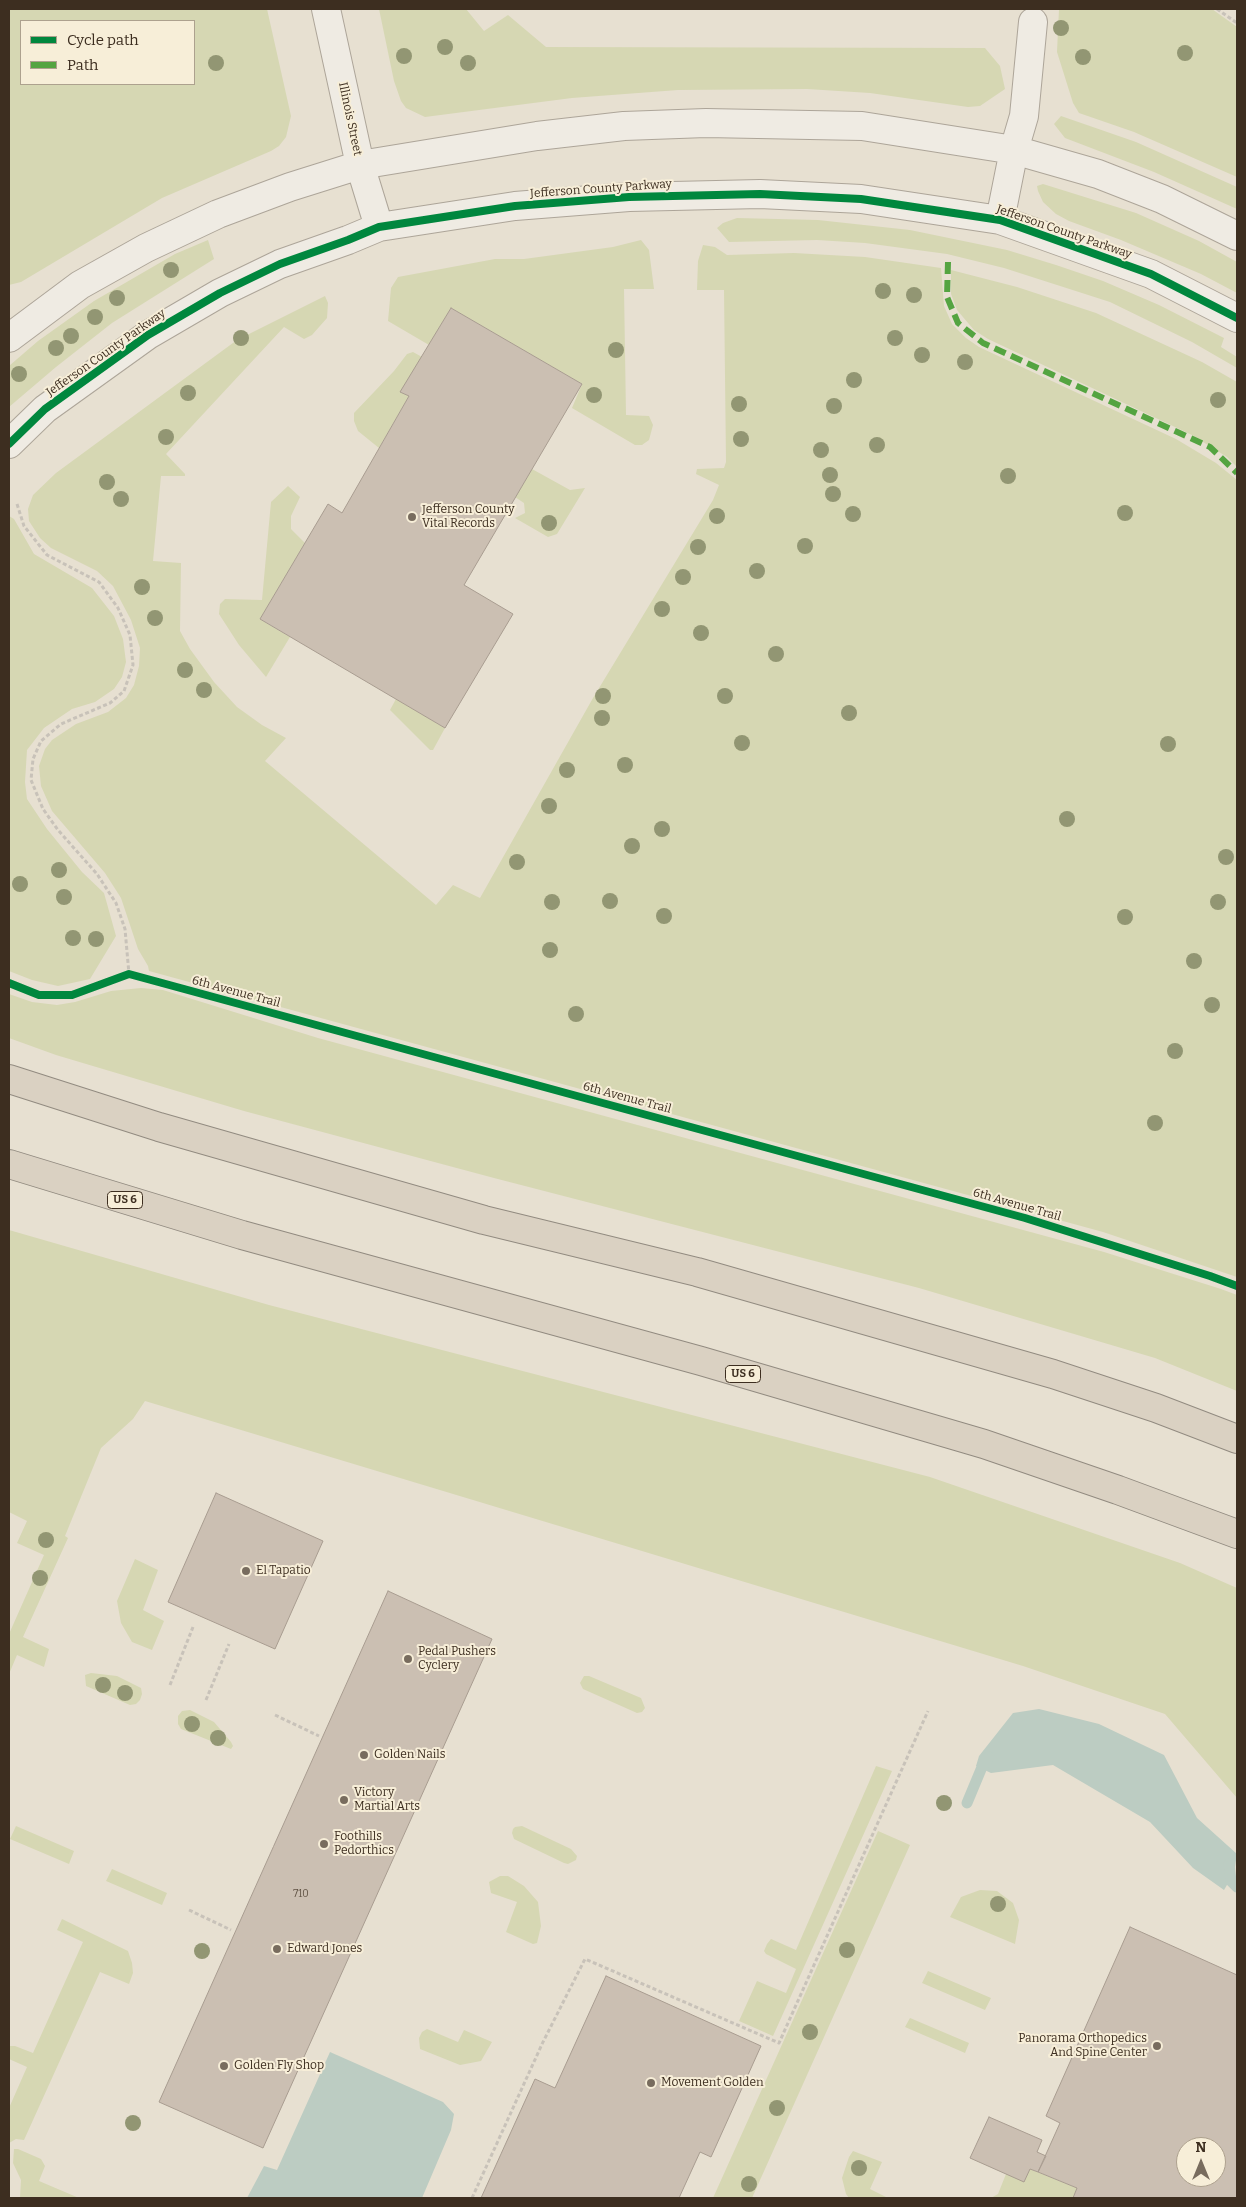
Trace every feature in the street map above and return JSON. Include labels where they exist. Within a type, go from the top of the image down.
[{"type":"highway","points":[[9,1079],[159,1128],[484,1220],[696,1272],[1053,1374],[1156,1408],[1237,1438]]},
{"type":"highway","name":"US 6","points":[[9,1164],[251,1238],[701,1361],[984,1444],[1118,1490],[1237,1534]]},
{"type":"street","name":"Illinois Street","points":[[326,9],[360,166],[379,227]]},
{"type":"street","points":[[1000,220],[1014,150],[1024,116],[1033,22]]},
{"type":"street","points":[[9,338],[80,285],[146,248],[218,214],[290,188],[360,166],[537,136],[624,126],[706,123],[862,126],[1014,150],[1098,174],[1162,199],[1237,236]]},
{"type":"street","name":"Jefferson County Parkway","points":[[9,444],[45,409],[148,335],[220,293],[280,264],[379,227],[525,206],[639,196],[760,194],[861,199],[1000,220],[1150,274],[1237,318]]},
{"type":"path","points":[[1217,9],[1237,23]]},
{"type":"path","points":[[17,504],[24,526],[47,555],[99,582],[118,608],[130,634],[133,665],[124,691],[110,703],[60,724],[41,741],[33,759],[31,780],[43,809],[58,830],[98,874],[116,903],[125,929],[129,974]]},
{"type":"path","points":[[120,977],[129,974],[139,977]]},
{"type":"path","points":[[170,1685],[193,1627]]},
{"type":"path","points":[[206,1700],[230,1644]]},
{"type":"path","points":[[472,2198],[543,2042],[585,1959],[779,2043],[928,1711]]},
{"type":"path","points":[[275,1715],[319,1736]]},
{"type":"path","points":[[189,1910],[232,1930]]},
{"type":"green space","points":[[9,9],[267,9],[291,116],[286,137],[279,146],[162,198],[21,282],[9,285]]},
{"type":"green space","points":[[379,9],[466,9],[484,31],[508,15],[546,47],[985,48],[1000,66],[1005,89],[980,106],[968,107],[870,93],[807,89],[678,90],[572,98],[425,117],[406,108],[401,101],[394,81]]},
{"type":"green space","points":[[1059,9],[1212,9],[1237,27],[1237,177],[1134,132],[1079,113],[1073,103],[1057,52]]},
{"type":"green space","points":[[1061,116],[1136,142],[1237,187],[1237,209],[1154,172],[1065,138],[1054,124]]},
{"type":"green space","points":[[1043,184],[1136,213],[1199,241],[1237,262],[1237,293],[1201,274],[1056,214],[1043,202],[1038,191],[1037,186]]},
{"type":"green space","points":[[737,218],[818,220],[910,230],[1007,250],[1103,281],[1159,305],[1224,338],[1221,347],[1237,357],[1237,368],[1192,342],[1110,302],[1004,268],[947,254],[865,243],[817,240],[729,242],[717,228],[723,223]]},
{"type":"green space","points":[[208,240],[214,259],[112,323],[9,407],[9,366],[38,341],[94,301],[175,254]]},
{"type":"green space","points":[[641,240],[649,250],[654,289],[624,289],[626,415],[649,416],[653,425],[649,440],[642,445],[635,445],[572,408],[582,384],[451,308],[429,345],[388,321],[391,288],[398,277],[495,259],[524,259],[613,247]]},
{"type":"green space","points":[[703,245],[715,247],[727,255],[794,253],[865,257],[941,268],[944,306],[952,324],[966,338],[979,347],[1176,439],[1216,463],[1237,480],[1237,1277],[1103,1232],[149,971],[138,949],[121,898],[105,873],[52,811],[41,786],[39,766],[45,749],[52,740],[76,724],[108,712],[126,698],[134,685],[139,666],[140,648],[131,620],[113,586],[97,571],[51,548],[40,538],[29,521],[28,509],[33,495],[56,473],[237,340],[325,296],[328,303],[327,318],[312,335],[304,339],[284,327],[166,454],[185,476],[161,476],[153,561],[181,563],[180,631],[190,649],[214,682],[237,707],[262,725],[286,738],[265,761],[436,905],[453,885],[480,898],[593,698],[713,500],[719,485],[696,474],[697,469],[724,468],[726,462],[724,290],[697,290],[698,261]]},
{"type":"green space","points":[[951,270],[1017,287],[1096,313],[1202,362],[1237,382],[1237,467],[1227,457],[1192,435],[988,339],[974,330],[957,310],[951,294]]},
{"type":"green space","points":[[413,352],[422,357],[401,392],[409,396],[379,448],[358,431],[354,421],[354,413],[394,371],[407,354]]},
{"type":"green space","points":[[532,469],[570,490],[585,488],[557,534],[548,537],[515,518],[525,513],[524,503],[515,497]]},
{"type":"green space","points":[[288,486],[300,497],[291,516],[291,529],[305,543],[260,619],[290,637],[266,677],[239,645],[219,614],[220,604],[225,599],[262,600],[271,502]]},
{"type":"green space","points":[[9,516],[14,519],[34,554],[92,588],[114,616],[123,639],[126,662],[122,677],[114,689],[95,702],[72,709],[44,728],[27,750],[25,782],[27,799],[47,829],[82,872],[104,893],[116,936],[90,979],[58,986],[32,980],[9,971]]},
{"type":"green space","points":[[396,699],[445,728],[433,750],[430,750],[390,710]]},
{"type":"green space","points":[[141,988],[163,990],[318,1038],[1104,1252],[1221,1289],[1237,1295],[1237,1391],[1155,1358],[919,1288],[244,1111],[56,1055],[9,1038],[9,994],[32,1002],[57,1005],[75,1002],[111,991]]},
{"type":"green space","points":[[9,1230],[269,1305],[930,1477],[1180,1563],[1237,1588],[1237,1798],[1165,1714],[1023,1666],[145,1401],[133,1419],[101,1448],[65,1536],[68,1538],[23,1637],[49,1649],[44,1667],[17,1655],[9,1674],[9,1634],[44,1555],[17,1543],[27,1521],[9,1512]]},
{"type":"green space","points":[[135,1559],[158,1570],[143,1610],[164,1621],[152,1650],[132,1642],[121,1623],[117,1601]]},
{"type":"green space","points":[[91,1673],[117,1676],[141,1688],[140,1700],[136,1704],[130,1705],[86,1686],[85,1675]]},
{"type":"green space","points":[[584,1676],[589,1676],[641,1698],[645,1708],[642,1712],[637,1713],[583,1689],[580,1683]]},
{"type":"green space","points":[[190,1710],[214,1722],[231,1742],[233,1746],[231,1749],[181,1729],[178,1724],[178,1716],[182,1711]]},
{"type":"green space","points":[[876,1766],[892,1771],[773,2036],[739,2021],[757,1981],[786,1993],[796,1969],[766,1954],[764,1951],[771,1939],[796,1950]]},
{"type":"green space","points":[[16,1826],[74,1851],[69,1864],[10,1839]]},
{"type":"green space","points":[[522,1826],[571,1849],[577,1856],[576,1860],[568,1864],[564,1863],[514,1839],[513,1829]]},
{"type":"green space","points":[[878,1831],[910,1845],[752,2198],[713,2198]]},
{"type":"green space","points":[[112,1869],[167,1893],[162,1905],[106,1881]]},
{"type":"green space","points":[[500,1876],[508,1876],[524,1886],[538,1902],[541,1926],[537,1943],[533,1944],[506,1932],[517,1902],[491,1893],[489,1882]]},
{"type":"green space","points":[[980,1890],[997,1891],[1013,1903],[1019,1920],[1015,1944],[950,1917],[961,1897]]},
{"type":"green space","points":[[62,1919],[128,1951],[133,1973],[129,1984],[100,1972],[24,2140],[16,2139],[9,2143],[9,2108],[27,2067],[9,2059],[9,2046],[15,2046],[33,2053],[83,1942],[57,1930]]},
{"type":"green space","points":[[928,1971],[991,1998],[985,2010],[922,1983]]},
{"type":"green space","points":[[910,2018],[969,2043],[965,2053],[905,2027]]},
{"type":"green space","points":[[427,2029],[458,2042],[464,2030],[492,2042],[481,2061],[460,2065],[420,2049],[419,2038],[422,2032]]},
{"type":"green space","points":[[14,2149],[41,2159],[45,2166],[39,2181],[79,2198],[20,2198],[21,2180],[13,2163]]},
{"type":"green space","points":[[853,2151],[882,2162],[870,2189],[888,2198],[849,2198],[846,2194],[842,2178]]},
{"type":"green space","points":[[1030,2169],[1077,2188],[1073,2198],[991,2198],[998,2194],[1006,2174]]},
{"type":"shaded area","points":[[1039,1709],[1099,1724],[1164,1755],[1197,1818],[1237,1854],[1234,1873],[1224,1890],[1193,1868],[1150,1822],[1053,1765],[991,1773],[976,1766],[979,1756],[1013,1713]]},
{"type":"shaded area","points":[[330,2052],[443,2102],[454,2114],[451,2130],[422,2198],[247,2198],[264,2166],[277,2170]]},
{"type":"building","name":"Jefferson County Vital Records","points":[[451,308],[582,384],[464,585],[513,614],[445,728],[260,619],[328,504],[342,513],[409,396],[400,392]]},
{"type":"building","name":"El Tapatio","points":[[216,1493],[323,1541],[275,1649],[168,1602]]},
{"type":"building","points":[[388,1591],[492,1639],[263,2148],[159,2102]]},
{"type":"building","name":"Panorama Orthopedics And Spine Center","points":[[1130,1927],[1237,1975],[1237,2198],[1073,2198],[1077,2188],[1038,2172],[1060,2123],[1046,2116]]},
{"type":"building","name":"Movement Golden","points":[[606,1976],[761,2046],[711,2157],[700,2152],[679,2198],[481,2198],[535,2079],[555,2088]]},
{"type":"building","points":[[989,2117],[1042,2140],[1037,2152],[1046,2156],[1038,2172],[1030,2169],[1024,2182],[970,2158]]},
{"type":"waterway","points":[[967,1803],[982,1767],[989,1757]]},
{"type":"waterway","points":[[1229,1864],[1231,1881],[1237,1887]]},
{"type":"marked path","points":[[948,262],[947,297],[958,323],[983,343],[1210,447],[1237,473]]},
{"type":"cycle path","points":[[9,444],[45,409],[148,335],[220,293],[280,264],[379,227],[515,206],[629,197],[760,194],[861,199],[1000,220],[1151,274],[1237,318]]},
{"type":"cycle path","name":"6th Avenue Trail","points":[[9,983],[39,995],[72,995],[129,974],[1025,1218],[1237,1286]]},
{"type":"place","name":"Jefferson County Vital Records","points":[[412,517]]},
{"type":"place","name":"El Tapatio","points":[[246,1571]]},
{"type":"place","name":"Pedal Pushers Cyclery","points":[[408,1659]]},
{"type":"place","name":"Golden Nails","points":[[364,1755]]},
{"type":"place","name":"Victory Martial Arts","points":[[344,1800]]},
{"type":"place","name":"Foothills Pedorthics","points":[[324,1844]]},
{"type":"place","name":"Edward Jones","points":[[277,1949]]},
{"type":"place","name":"Panorama Orthopedics And Spine Center","points":[[1157,2046]]},
{"type":"place","name":"Golden Fly Shop","points":[[224,2066]]},
{"type":"place","name":"Movement Golden","points":[[651,2083]]}]
